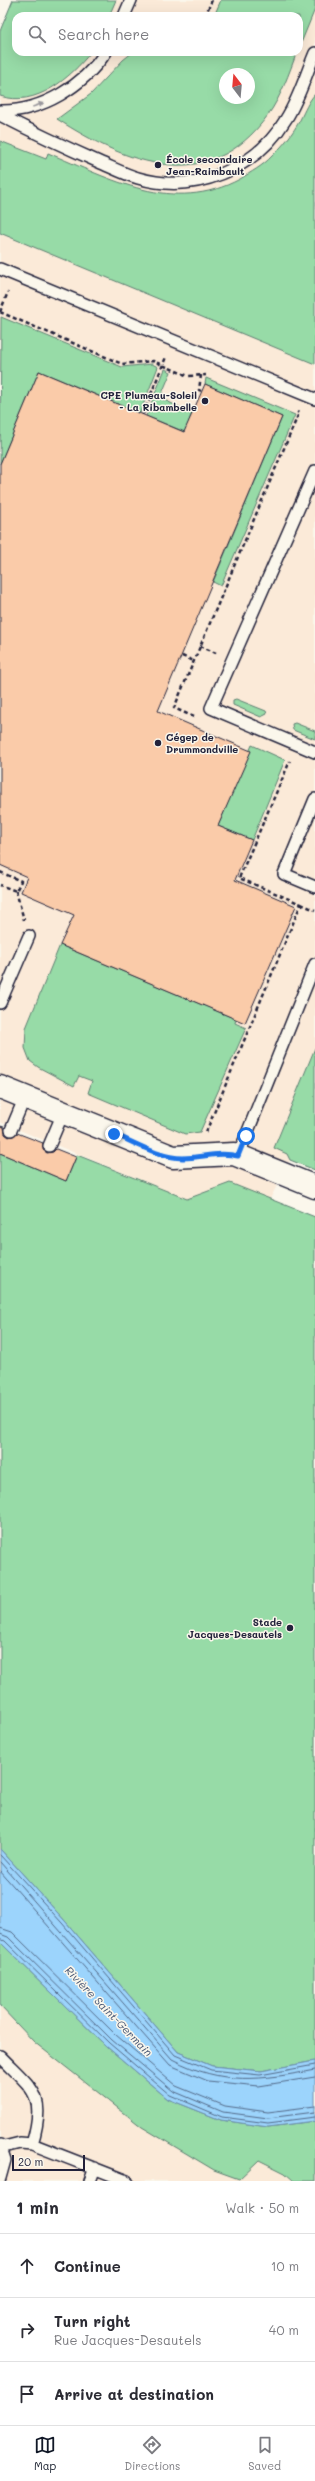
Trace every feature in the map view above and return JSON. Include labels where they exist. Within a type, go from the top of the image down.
[{"type":"street","points":[[0,1087],[172,1157],[184,1158],[228,1153],[315,1187]]},
{"type":"lane","points":[[126,12],[131,0]]},
{"type":"lane","points":[[0,116],[52,142],[137,178],[168,183],[202,181],[233,170],[250,159],[277,133],[287,118],[315,53]]},
{"type":"lane","points":[[0,111],[28,108],[59,95],[88,73],[103,56]]},
{"type":"lane","points":[[0,269],[315,399]]},
{"type":"lane","points":[[315,471],[211,708],[315,752]]},
{"type":"lane","points":[[315,799],[284,874],[315,887]]},
{"type":"lane","points":[[0,1004],[29,936]]},
{"type":"lane","points":[[238,1156],[315,964]]},
{"type":"lane","points":[[11,1130],[25,1097]]},
{"type":"lane","points":[[50,1146],[63,1113]]},
{"type":"lane","points":[[0,2056],[32,2088],[39,2104],[39,2120],[32,2144]]},
{"type":"lane","points":[[0,2178],[6,2160],[1,2147],[20,2143],[32,2144],[127,2181]]},
{"type":"lane","points":[[90,2181],[94,2168]]},
{"type":"path","points":[[207,12],[212,0]]},
{"type":"path","points":[[0,312],[6,296]]},
{"type":"path","points":[[143,414],[163,366]]},
{"type":"path","points":[[201,375],[199,390],[202,392]]},
{"type":"path","points":[[182,656],[194,661]]},
{"type":"path","points":[[0,872],[21,881],[16,891],[29,936]]},
{"type":"path","points":[[0,885],[16,891]]},
{"type":"path","points":[[301,904],[315,910]]},
{"type":"shaded area","name":"Cégep de Drummondville","points":[[13,0],[315,0],[315,1170],[290,1160],[270,1199],[230,1183],[187,1199],[0,1122],[0,31]]},
{"type":"shaded area","points":[[0,2006],[34,2042],[285,2173],[294,2181],[0,2181]]},
{"type":"green space","points":[[13,0],[116,0],[111,12],[12,12],[12,56],[88,56],[62,81],[39,94],[26,98],[13,99],[0,96],[0,31]]},
{"type":"green space","points":[[221,0],[315,0],[315,9],[303,38],[303,12],[216,12]]},
{"type":"green space","points":[[128,56],[295,56],[273,108],[245,141],[220,157],[194,164],[167,165],[139,159],[111,149],[57,119],[91,94]]},
{"type":"green space","points":[[315,94],[315,364],[0,233],[0,141],[46,159],[48,153],[95,173],[142,189],[166,193],[191,194],[215,189],[240,179],[265,163],[291,134],[308,103]]},
{"type":"green space","points":[[1,317],[122,367],[152,364],[158,367],[140,413],[39,371],[0,464]]},
{"type":"green space","points":[[165,369],[171,372],[160,398],[192,413],[185,432],[146,416]]},
{"type":"green space","points":[[206,378],[295,415],[221,586],[213,582],[282,417],[205,384]]},
{"type":"green space","points":[[236,699],[266,711],[267,714],[261,717],[233,705],[233,700]]},
{"type":"green space","points":[[295,723],[315,731],[315,739],[293,730],[292,724]]},
{"type":"green space","points":[[252,745],[285,760],[252,840],[218,826]]},
{"type":"green space","points":[[60,945],[236,1019],[235,1023],[246,1028],[200,1132],[185,1134],[88,1093],[92,1081],[79,1076],[74,1086],[38,1067],[30,1061],[25,1048],[26,1028]]},
{"type":"green space","points":[[315,1048],[315,1170],[290,1160],[287,1154],[274,1148]]},
{"type":"green space","points":[[0,1153],[66,1181],[77,1155],[187,1199],[230,1183],[315,1217],[315,2061],[261,2071],[212,2066],[178,2052],[65,1921],[0,1849]]},
{"type":"green space","points":[[0,1942],[106,2046],[168,2099],[221,2120],[268,2127],[315,2121],[315,2181],[294,2181],[285,2173],[259,2160],[239,2179],[214,2170],[142,2127],[34,2042],[0,2006]]},
{"type":"water","name":"Rivière Saint-Germain","points":[[0,1849],[65,1921],[178,2052],[212,2066],[261,2071],[315,2061],[315,2121],[268,2127],[221,2120],[168,2099],[106,2046],[0,1942]]},
{"type":"building","points":[[39,371],[184,432],[205,384],[282,417],[158,711],[251,751],[218,826],[252,840],[235,880],[296,906],[245,1023],[60,945],[74,915],[21,892],[27,877],[0,865],[0,464]]},
{"type":"building","points":[[0,1126],[4,1127],[5,1134],[9,1137],[17,1133],[43,1143],[43,1150],[47,1153],[53,1152],[56,1149],[76,1157],[66,1181],[0,1153]]},
{"type":"place","name":"École secondaire Jean-Raimbault","points":[[158,165]]},
{"type":"place","name":"CPE Plumeau-Soleil - La Ribambelle","points":[[205,401]]},
{"type":"place","name":"Cégep de Drummondville","points":[[158,743]]},
{"type":"place","name":"Stade Jacques-Desautels","points":[[290,1628]]},
{"type":"route","points":[[114,1134],[160,1153],[172,1157],[184,1158],[228,1153],[238,1156],[246,1136]]}]
